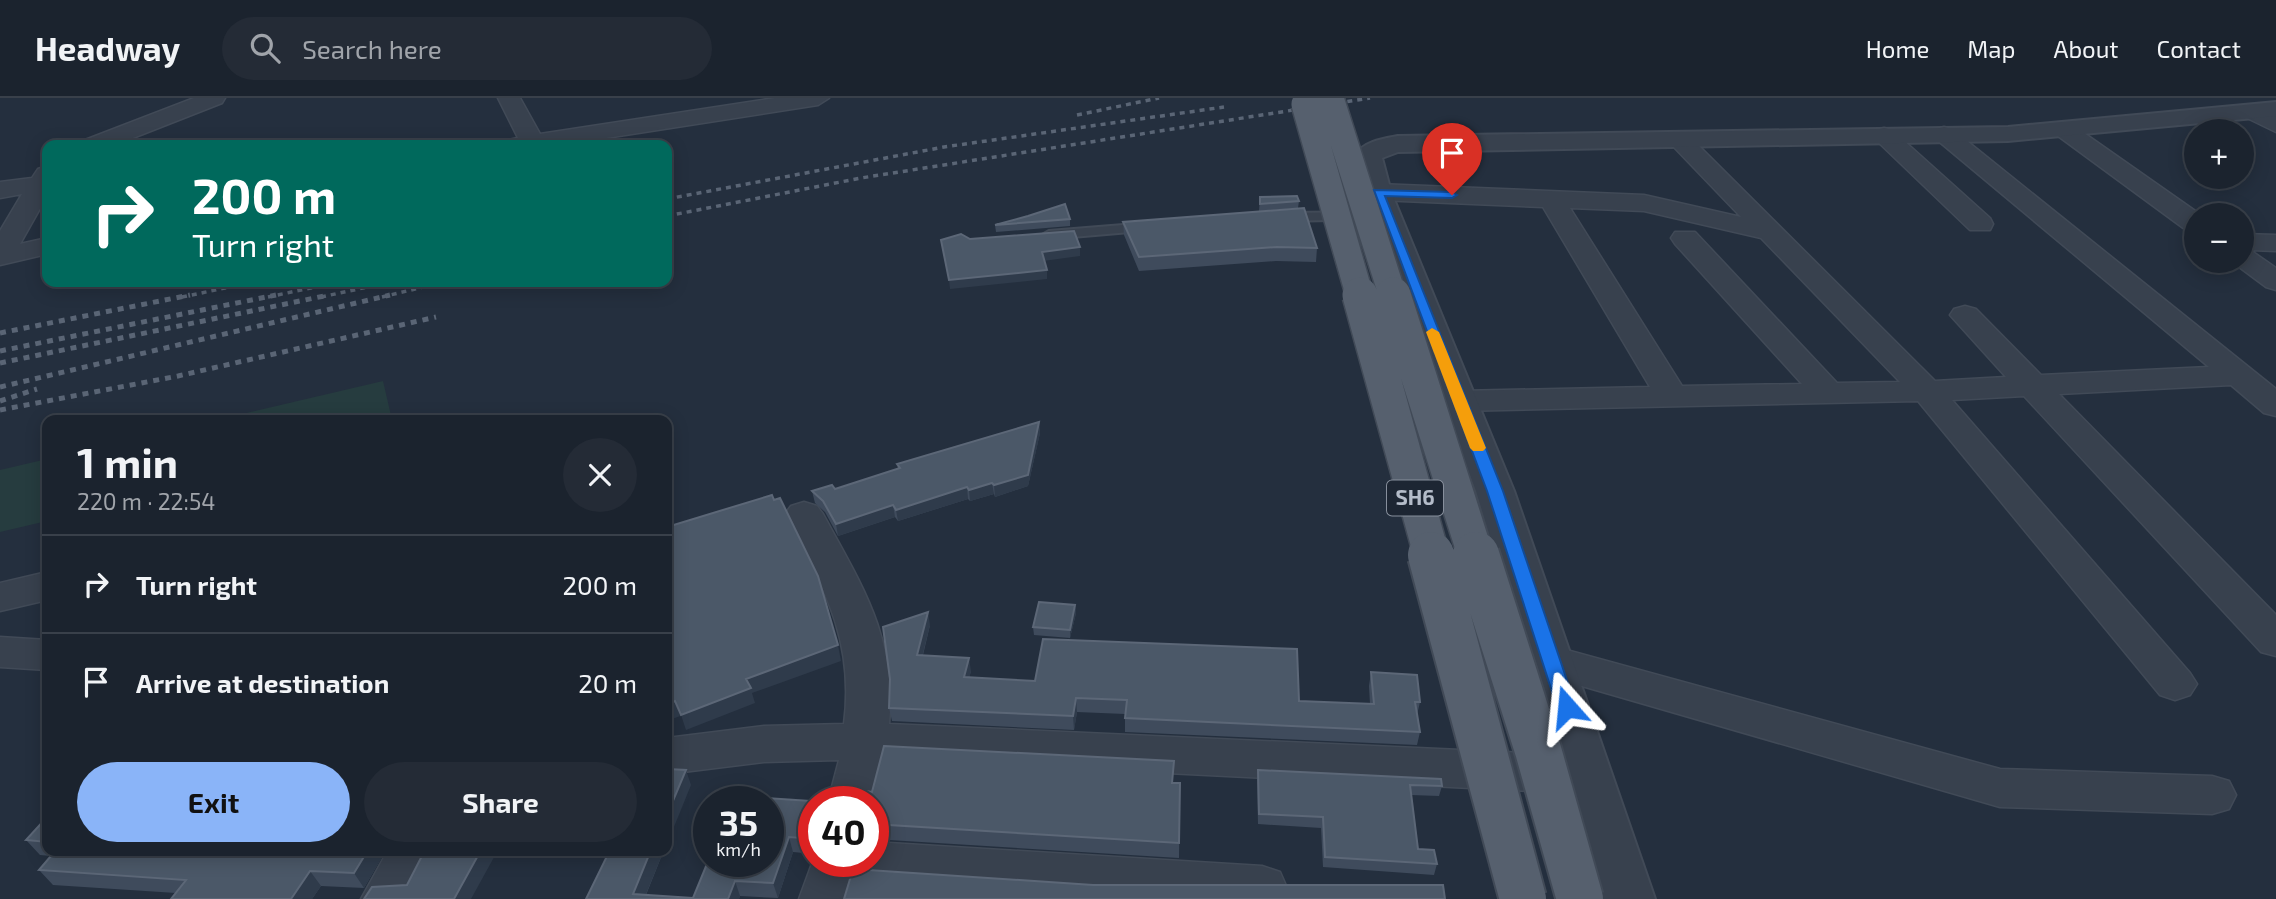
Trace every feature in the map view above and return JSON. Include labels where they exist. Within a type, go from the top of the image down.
[{"type":"main road","name":"SH6","points":[[1303,98],[1389,396],[1523,899]]},
{"type":"main road","name":"SH6","points":[[1330,98],[1538,750],[1580,899]]},
{"type":"street","points":[[107,140],[214,98]]},
{"type":"street","points":[[509,98],[523,140]]},
{"type":"street","points":[[550,140],[818,98]]},
{"type":"street","points":[[1628,899],[1495,491],[1382,204],[1368,155],[1384,146],[2066,131],[2265,110],[2276,125]]},
{"type":"street","points":[[2066,131],[2184,215]]},
{"type":"street","points":[[1944,134],[2276,406]]},
{"type":"street","points":[[1884,135],[1980,224]]},
{"type":"street","points":[[1679,139],[1927,391],[2175,684]]},
{"type":"street","points":[[0,190],[42,179]]},
{"type":"street","points":[[0,255],[42,181]]},
{"type":"street","points":[[1382,204],[1551,199],[1660,205],[1770,232]]},
{"type":"street","points":[[1551,199],[1674,398]]},
{"type":"street","points":[[1685,238],[1829,394]]},
{"type":"street","points":[[2254,242],[2276,243]]},
{"type":"street","points":[[0,255],[42,247]]},
{"type":"street","points":[[2254,265],[2276,281]]},
{"type":"street","points":[[1965,315],[2276,641]]},
{"type":"street","points":[[1459,401],[1927,391],[2238,375]]},
{"type":"street","points":[[804,514],[857,618],[864,641],[868,672],[868,741],[856,786]]},
{"type":"street","points":[[0,597],[42,587]]},
{"type":"street","points":[[0,652],[42,655]]},
{"type":"street","points":[[1552,662],[2000,788],[2212,795]]},
{"type":"street","points":[[672,755],[764,744],[868,741],[1588,775]]},
{"type":"street","points":[[387,899],[412,856]]},
{"type":"street","points":[[889,864],[1309,891]]},
{"type":"street","points":[[825,899],[833,877]]},
{"type":"lane","points":[[1270,218],[1382,204]]},
{"type":"lane","points":[[1039,235],[1161,226]]},
{"type":"green space","points":[[383,381],[391,415],[237,415]]},
{"type":"green space","points":[[42,460],[42,522],[0,532],[0,470]]},
{"type":"building","points":[[1297,196],[1299,201],[1260,204],[1260,197]]},
{"type":"building","points":[[1065,204],[1070,219],[995,225],[1028,216]]},
{"type":"building","points":[[1304,208],[1317,248],[1277,247],[1139,257],[1123,222]]},
{"type":"building","points":[[1074,231],[1080,247],[1042,252],[1047,270],[949,280],[941,240],[961,234],[970,239]]},
{"type":"building","points":[[1039,422],[1028,475],[969,490],[967,487],[896,510],[893,505],[836,524],[823,501],[812,491],[832,485],[835,489],[900,468],[897,464]]},
{"type":"building","points":[[772,495],[774,500],[780,498],[818,576],[838,645],[746,679],[751,688],[681,715],[675,701],[672,702],[672,525]]},
{"type":"building","points":[[1039,602],[1075,605],[1070,630],[1033,627]]},
{"type":"building","points":[[928,612],[917,655],[969,658],[964,677],[1035,681],[1043,639],[1297,649],[1299,701],[1374,704],[1371,672],[1417,675],[1420,702],[1415,702],[1420,732],[1125,718],[1127,700],[1076,698],[1073,716],[889,708],[890,679],[883,627]]},
{"type":"building","points":[[884,746],[1174,761],[1172,783],[1180,783],[1179,843],[889,825],[889,786],[874,786]]},
{"type":"building","points":[[672,769],[686,770],[672,803]]},
{"type":"building","points":[[1258,770],[1441,779],[1442,786],[1410,785],[1418,849],[1434,850],[1437,864],[1325,857],[1323,817],[1259,814]]},
{"type":"building","points":[[784,799],[798,800],[798,838],[789,837],[784,851]]},
{"type":"building","points":[[42,822],[42,842],[26,840]]},
{"type":"building","points":[[51,856],[364,856],[354,873],[310,871],[291,899],[171,899],[186,880],[39,870]]},
{"type":"building","points":[[422,856],[478,856],[454,899],[364,899],[372,887],[407,885]]},
{"type":"building","points":[[607,856],[649,856],[633,894],[693,898],[702,877],[775,877],[773,883],[735,881],[728,899],[586,899]]},
{"type":"building","points":[[889,871],[1093,885],[1443,885],[1445,899],[844,899],[851,877],[889,877]]},
{"type":"railway","points":[[1077,115],[1159,98]]},
{"type":"railway","points":[[672,215],[861,178],[1370,98]]},
{"type":"railway","points":[[672,198],[944,147],[1224,107]]},
{"type":"railway","points":[[182,297],[230,287]]},
{"type":"railway","points":[[268,297],[315,287]]},
{"type":"railway","points":[[321,297],[368,287]]},
{"type":"railway","points":[[382,297],[423,287]]},
{"type":"railway","points":[[0,333],[190,295]]},
{"type":"railway","points":[[0,351],[276,295]]},
{"type":"railway","points":[[0,363],[329,295]]},
{"type":"railway","points":[[0,387],[390,295]]},
{"type":"railway","points":[[0,410],[178,376],[436,317]]},
{"type":"railway","points":[[0,401],[37,389]]},
{"type":"slow traffic","points":[[1432,332],[1478,448]]},
{"type":"route","points":[[1452,195],[1378,192],[1495,491],[1567,707]]}]
